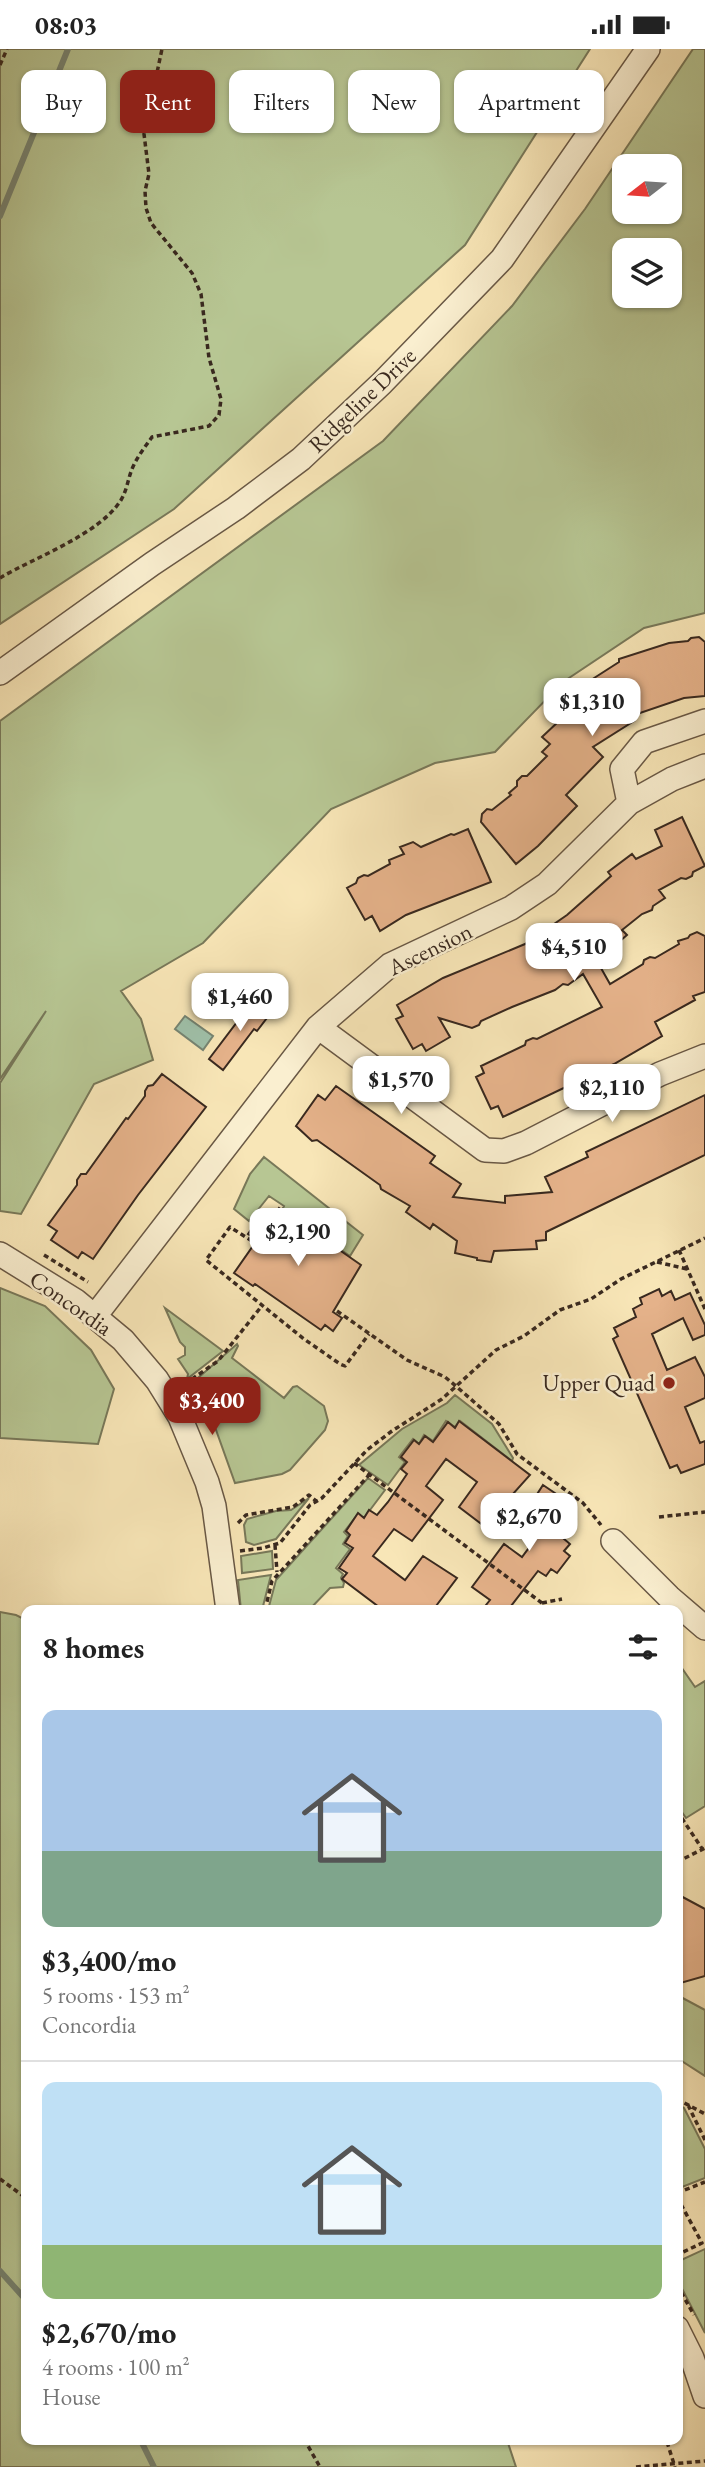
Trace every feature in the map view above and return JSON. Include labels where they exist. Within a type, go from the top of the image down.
[{"type":"street","name":"Ridgeline Drive","points":[[0,673],[258,492],[301,459],[382,383],[502,259],[649,49]]},
{"type":"street","points":[[629,803],[622,769],[644,741],[705,721]]},
{"type":"street","name":"Ascension","points":[[95,1317],[318,1027],[390,965],[511,908],[547,884],[629,803],[672,779],[705,766]]},
{"type":"street","points":[[318,1027],[485,1150],[504,1151],[526,1143],[660,1074],[705,1056]]},
{"type":"street","name":"Concordia","points":[[5,1261],[76,1301],[123,1340],[157,1380],[180,1417],[207,1482],[214,1506],[227,1605]]},
{"type":"street","points":[[613,1541],[678,1605]]},
{"type":"street","points":[[683,1609],[705,1628]]},
{"type":"street","points":[[683,2340],[705,2396]]},
{"type":"path","points":[[0,65],[7,49]]},
{"type":"path","points":[[0,578],[63,546],[103,518],[121,500],[132,469],[152,437],[209,426],[219,415],[221,399],[209,358],[201,294],[192,273],[151,223],[146,208],[145,191],[149,174],[144,134],[162,49]]},
{"type":"path","points":[[252,1241],[230,1227],[206,1260],[304,1339],[340,1364],[345,1366],[369,1334]]},
{"type":"path","points":[[240,1551],[275,1545],[286,1538],[310,1505],[322,1499],[354,1463],[392,1431],[442,1399],[496,1350],[524,1336],[559,1310],[592,1299],[621,1279],[705,1238]]},
{"type":"path","points":[[679,1250],[705,1309]]},
{"type":"path","points":[[655,1261],[688,1269]]},
{"type":"path","points":[[185,1384],[227,1353],[262,1306]]},
{"type":"path","points":[[337,1311],[407,1360],[445,1377],[457,1387],[499,1423],[517,1454],[583,1503],[613,1541]]},
{"type":"path","points":[[354,1463],[542,1603],[562,1599]]},
{"type":"path","points":[[266,1605],[272,1581],[369,1475]]},
{"type":"path","points":[[237,1523],[246,1515],[293,1507],[309,1495],[316,1501]]},
{"type":"path","points":[[659,1517],[705,1512]]},
{"type":"path","points":[[275,1545],[277,1572]]},
{"type":"path","points":[[683,1819],[704,1849],[683,1859]]},
{"type":"path","points":[[683,2102],[705,2114]]},
{"type":"path","points":[[688,2105],[705,2140]]},
{"type":"path","points":[[0,2179],[21,2194]]},
{"type":"path","points":[[683,2192],[705,2182]]},
{"type":"path","points":[[683,2207],[702,2243],[683,2252]]},
{"type":"path","points":[[307,2445],[320,2467]]},
{"type":"path","points":[[668,2445],[675,2465]]},
{"type":"path","points":[[636,2467],[705,2461]]},
{"type":"shaded area","points":[[0,49],[590,49],[577,70],[454,70],[454,133],[536,133],[465,245],[174,509],[0,624]]},
{"type":"shaded area","points":[[693,49],[705,49],[705,613],[644,628],[563,682],[495,752],[435,763],[331,809],[203,943],[121,991],[141,1019],[153,1060],[94,1084],[21,1214],[0,1211],[0,1083],[46,1011],[0,1079],[0,721],[383,441],[512,306],[612,169],[612,224],[682,224],[682,154],[622,154]]},
{"type":"shaded area","points":[[185,1016],[213,1036],[203,1050],[175,1029]]},
{"type":"shaded area","points":[[264,1157],[363,1235],[350,1256],[282,1210],[284,1206],[269,1196],[249,1221],[234,1209],[250,1174]]},
{"type":"shaded area","points":[[0,1288],[45,1306],[91,1350],[114,1389],[98,1444],[0,1438]]},
{"type":"shaded area","points":[[165,1308],[223,1351],[187,1379],[188,1374],[178,1359],[185,1355],[185,1347],[180,1342]]},
{"type":"shaded area","points":[[237,1344],[232,1358],[284,1398],[297,1386],[324,1406],[328,1421],[325,1430],[290,1470],[235,1483],[216,1430],[191,1384]]},
{"type":"shaded area","points":[[455,1395],[492,1424],[513,1458],[512,1461],[460,1421],[455,1427],[446,1421],[433,1441],[424,1435],[419,1444],[413,1439],[399,1457],[405,1462],[388,1485],[359,1465],[402,1429],[447,1403]]},
{"type":"shaded area","points":[[368,1478],[385,1490],[364,1518],[358,1514],[344,1532],[348,1536],[343,1544],[350,1549],[336,1568],[343,1574],[343,1587],[330,1588],[314,1605],[269,1605],[276,1580]]},
{"type":"shaded area","points":[[309,1498],[276,1539],[254,1545],[246,1542],[244,1525],[247,1519],[291,1510]]},
{"type":"shaded area","points":[[272,1551],[273,1569],[242,1573],[241,1556]]},
{"type":"shaded area","points":[[271,1575],[263,1605],[240,1605],[238,1580]]},
{"type":"shaded area","points":[[0,1612],[21,1618],[21,2445],[509,2445],[516,2467],[0,2467]]},
{"type":"shaded area","points":[[683,1670],[695,1687],[705,1681],[705,1806],[686,1818],[683,1814]]},
{"type":"shaded area","points":[[683,1998],[705,2010],[705,2076],[683,2062]]},
{"type":"shaded area","points":[[683,2107],[705,2149],[705,2178],[683,2187]]},
{"type":"shaded area","points":[[705,2249],[705,2333],[683,2291],[683,2259]]},
{"type":"building","points":[[699,637],[705,642],[705,696],[684,698],[631,716],[634,721],[593,747],[603,757],[566,795],[577,806],[538,846],[516,864],[481,822],[482,814],[487,809],[492,810],[511,795],[509,793],[517,786],[517,781],[522,776],[527,776],[547,756],[542,752],[550,744],[542,737],[577,704],[570,694],[579,688],[580,683],[591,680],[619,662],[619,659],[669,643]]},
{"type":"building","points":[[682,817],[705,866],[693,872],[692,876],[681,878],[659,890],[665,898],[622,930],[627,935],[597,961],[610,984],[643,964],[644,960],[655,958],[679,944],[678,941],[697,932],[705,936],[705,992],[693,996],[695,1000],[655,1022],[662,1036],[614,1064],[503,1117],[498,1106],[491,1109],[476,1077],[484,1073],[481,1066],[525,1045],[526,1041],[537,1039],[602,1007],[583,974],[568,985],[563,984],[555,990],[481,1021],[472,1028],[439,1018],[450,1037],[426,1051],[422,1044],[413,1049],[396,1019],[403,1016],[397,1005],[443,978],[525,944],[567,915],[611,876],[608,872],[632,854],[636,859],[662,846],[655,830]]},
{"type":"building","points":[[468,829],[491,882],[406,915],[380,931],[372,916],[365,920],[347,888],[356,883],[358,878],[368,876],[390,864],[389,860],[404,854],[400,847],[413,842],[421,847]]},
{"type":"building","points":[[251,999],[270,1014],[257,1031],[254,1029],[223,1070],[209,1059]]},
{"type":"building","points":[[162,1074],[206,1107],[93,1259],[82,1252],[78,1258],[51,1240],[57,1231],[48,1225],[77,1185],[81,1174],[86,1174],[145,1096],[148,1086],[153,1085]]},
{"type":"building","points":[[336,1086],[435,1156],[430,1163],[461,1184],[453,1197],[505,1203],[505,1196],[552,1192],[545,1177],[588,1157],[586,1152],[705,1095],[705,1155],[546,1232],[546,1240],[536,1241],[537,1249],[494,1251],[491,1262],[477,1260],[455,1253],[457,1241],[433,1224],[430,1229],[406,1212],[410,1206],[381,1189],[380,1185],[317,1140],[312,1141],[296,1126],[318,1095],[325,1100]]},
{"type":"building","points":[[279,1208],[361,1265],[333,1312],[342,1318],[333,1331],[325,1325],[321,1330],[255,1284],[253,1286],[234,1273],[257,1240],[248,1234],[265,1210],[274,1215]]},
{"type":"building","name":"Upper Quad","points":[[659,1289],[662,1296],[671,1291],[675,1300],[690,1293],[705,1325],[705,1335],[693,1340],[683,1318],[652,1334],[667,1370],[695,1357],[705,1377],[705,1398],[685,1407],[700,1443],[705,1441],[705,1464],[681,1473],[677,1465],[670,1468],[613,1339],[618,1336],[614,1328],[636,1317],[633,1309],[642,1304],[640,1298]]},
{"type":"building","points":[[459,1421],[530,1475],[484,1526],[459,1507],[477,1482],[446,1459],[426,1486],[443,1500],[412,1541],[394,1529],[373,1556],[405,1580],[423,1556],[457,1578],[437,1605],[376,1605],[342,1579],[347,1573],[339,1568],[353,1548],[345,1543],[350,1535],[346,1531],[358,1513],[364,1518],[369,1510],[377,1515],[388,1502],[407,1474],[401,1469],[407,1462],[401,1457],[414,1440],[419,1444],[425,1436],[433,1442],[448,1422],[455,1428]]},
{"type":"building","points":[[543,1485],[574,1506],[569,1512],[576,1519],[563,1538],[570,1544],[564,1551],[570,1556],[557,1573],[551,1569],[546,1576],[538,1571],[512,1605],[486,1605],[490,1600],[472,1587],[504,1544],[522,1557],[542,1530],[523,1516]]},
{"type":"building","points":[[683,1897],[705,1909],[705,1976],[683,1982]]},
{"type":"waterway","points":[[0,216],[68,49]]},
{"type":"waterway","points":[[0,2271],[21,2294]]},
{"type":"waterway","points":[[143,2445],[154,2467]]},
{"type":"place","name":"Upper Quad","points":[[669,1383]]}]
